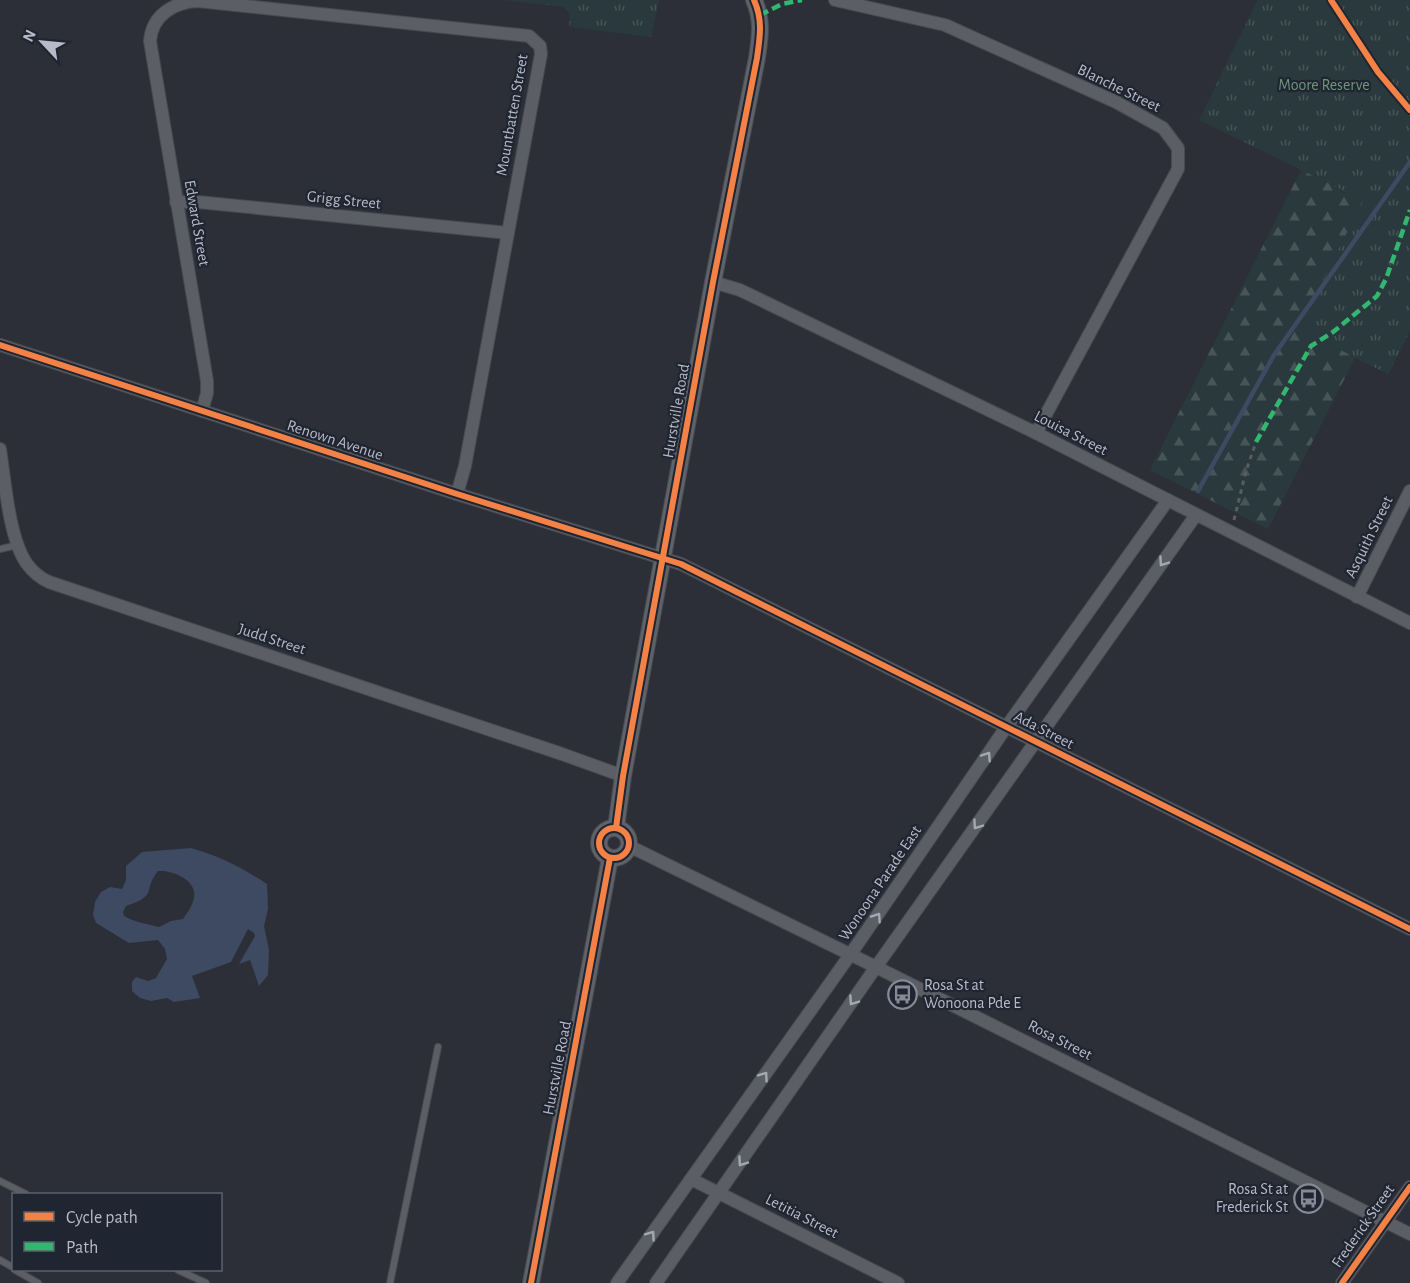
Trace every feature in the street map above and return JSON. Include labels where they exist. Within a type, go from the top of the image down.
[{"type":"main road","name":"Hurstville Road","points":[[616,828],[623,776],[761,29],[760,15],[754,0]]},
{"type":"main road","points":[[616,828],[625,833],[629,846],[624,855],[610,858],[602,852],[599,843],[607,830],[616,828]]},
{"type":"main road","name":"Hurstville Road","points":[[531,1283],[610,858]]},
{"type":"street","name":"Blanche Street","points":[[835,0],[945,25],[1116,102],[1163,128],[1178,148],[1178,169],[1036,433]]},
{"type":"street","name":"Mountbatten Street","points":[[150,41],[152,28],[166,11],[177,4],[195,1],[529,36],[540,46],[465,466],[457,494]]},
{"type":"street","name":"Edward Street","points":[[150,41],[207,381],[207,393],[202,411]]},
{"type":"street","name":"Grigg Street","points":[[177,202],[198,202],[508,233]]},
{"type":"street","name":"Louisa Street","points":[[713,282],[740,290],[1036,433],[1410,623]]},
{"type":"street","name":"Renown Avenue","points":[[0,345],[663,560]]},
{"type":"street","name":"Judd Street","points":[[0,449],[18,545],[28,566],[49,582],[540,746],[623,776]]},
{"type":"street","name":"Asquith Street","points":[[1358,597],[1410,491]]},
{"type":"street","name":"Wonoona Parade East","points":[[617,1283],[1168,500]]},
{"type":"street","points":[[656,1283],[1196,515]]},
{"type":"street","name":"Ada Street","points":[[663,560],[681,564],[1410,929]]},
{"type":"street","name":"Rosa Street","points":[[629,846],[1410,1234]]},
{"type":"street","name":"Letitia Street","points":[[691,1179],[898,1283]]},
{"type":"street","name":"Frederick Street","points":[[1342,1283],[1410,1187]]},
{"type":"lane","points":[[0,549],[18,545]]},
{"type":"lane","points":[[390,1283],[438,1047]]},
{"type":"lane","points":[[0,1181],[24,1193]]},
{"type":"lane","points":[[17,1271],[38,1283]]},
{"type":"lane","points":[[182,1271],[206,1283]]},
{"type":"path","points":[[1231,531],[1256,442]]},
{"type":"green space","points":[[504,0],[659,0],[651,37],[569,27],[570,14],[563,7]]},
{"type":"green space","points":[[1258,0],[1306,0],[1410,331],[1388,374],[1355,358],[1268,529],[1150,470],[1301,170],[1240,111],[1218,81]]},
{"type":"green space","name":"Moore Reserve","points":[[1258,0],[1410,0],[1410,331],[1388,374],[1299,329],[1363,200],[1199,120]]},
{"type":"water","points":[[191,848],[231,863],[267,884],[268,909],[264,926],[269,950],[268,975],[259,986],[250,960],[239,964],[255,936],[248,929],[231,962],[192,976],[200,998],[174,1002],[167,998],[151,1001],[140,998],[132,991],[132,982],[136,977],[148,981],[156,978],[167,959],[165,949],[158,940],[129,943],[96,923],[93,915],[95,902],[101,892],[110,887],[122,889],[126,880],[126,866],[142,852]],"holes":[[[158,871],[182,877],[194,891],[193,903],[183,919],[171,921],[159,927],[124,916],[126,906],[143,899],[153,878]]]},
{"type":"waterway","points":[[1198,491],[1274,355],[1410,162]]},
{"type":"marked path","points":[[760,15],[782,4],[802,0]]},
{"type":"marked path","points":[[1256,442],[1311,346],[1333,332],[1377,296],[1386,279],[1410,210]]},
{"type":"cycle path","points":[[616,828],[623,776],[713,282],[757,58],[760,22],[754,0]]},
{"type":"cycle path","points":[[1331,0],[1378,72],[1410,110]]},
{"type":"cycle path","points":[[0,345],[457,494],[681,564],[1410,929]]},
{"type":"cycle path","points":[[614,828],[625,832],[629,843],[625,854],[614,858],[603,854],[599,843],[603,832],[614,828]]},
{"type":"cycle path","points":[[531,1283],[610,858]]},
{"type":"cycle path","points":[[1342,1283],[1410,1187]]},
{"type":"place","name":"Rosa St at Wonoona Pde E","points":[[903,994]]},
{"type":"place","name":"Rosa St at Frederick St","points":[[1309,1198]]}]
